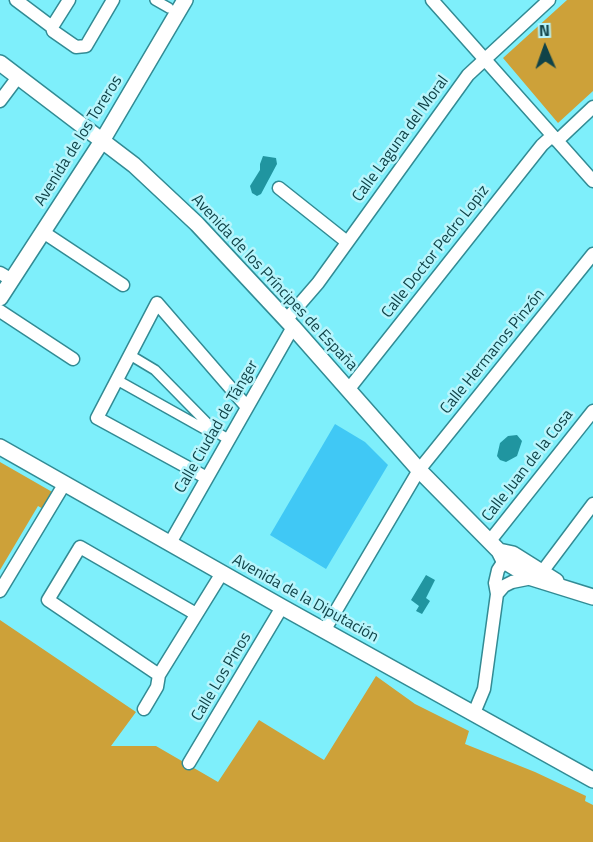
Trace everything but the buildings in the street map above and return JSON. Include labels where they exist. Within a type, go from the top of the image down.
[{"type":"street","points":[[16,0],[52,27],[53,32],[76,46],[86,46],[113,0]]},
{"type":"street","points":[[52,27],[69,0]]},
{"type":"street","points":[[155,0],[169,8]]},
{"type":"street","name":"Avenida de los Toreros","points":[[0,298],[6,277],[43,232],[102,141],[185,0]]},
{"type":"street","points":[[432,0],[593,181]]},
{"type":"street","name":"Calle Laguna del Moral","points":[[290,324],[468,75],[549,0]]},
{"type":"street","name":"Avenida de los Príncipes de España","points":[[0,63],[134,165],[165,194],[290,324],[419,470],[497,551],[513,554],[548,579],[593,597]]},
{"type":"street","points":[[0,101],[18,76]]},
{"type":"street","name":"Calle Doctor Pedro Lopiz","points":[[348,390],[539,149],[593,107]]},
{"type":"street","points":[[279,188],[347,242]]},
{"type":"street","points":[[43,232],[123,285]]},
{"type":"street","name":"Calle Hermanos Pinzón","points":[[324,631],[419,470],[593,255]]},
{"type":"street","points":[[207,478],[98,418],[157,303],[247,407]]},
{"type":"street","points":[[0,311],[73,359]]},
{"type":"street","name":"Calle Ciudad de Tánger","points":[[170,543],[247,407],[290,324]]},
{"type":"street","points":[[130,355],[155,370],[211,429],[228,439]]},
{"type":"street","points":[[117,380],[208,431],[211,429]]},
{"type":"street","name":"Calle Juan de la Cosa","points":[[497,551],[593,411]]},
{"type":"street","name":"Avenida de la Diputación","points":[[0,447],[593,780]]},
{"type":"street","points":[[0,591],[65,483]]},
{"type":"street","points":[[500,590],[524,579],[548,579],[593,504]]},
{"type":"street","points":[[159,675],[48,600],[80,547],[196,614]]},
{"type":"street","points":[[474,713],[484,689],[500,590],[495,584],[498,570],[497,551]]},
{"type":"street","points":[[144,709],[157,687],[159,675],[222,573]]},
{"type":"street","name":"Calle Los Pinos","points":[[189,763],[282,607]]},
{"type":"shaded area","points":[[567,0],[593,0],[593,91],[558,123],[503,58]]},
{"type":"shaded area","points":[[0,462],[54,493],[45,510],[38,506],[0,570]]},
{"type":"shaded area","points":[[0,620],[136,712],[111,746],[156,746],[218,782],[259,720],[324,760],[376,676],[415,704],[469,731],[465,744],[535,772],[586,796],[585,801],[593,805],[593,842],[0,842]]},
{"type":"water","points":[[263,156],[276,158],[277,164],[261,194],[257,196],[252,193],[250,186],[260,170]]},
{"type":"water","points":[[517,435],[522,441],[517,456],[506,462],[500,460],[497,456],[500,443],[508,436]]},
{"type":"water","points":[[426,575],[435,580],[426,598],[430,601],[422,614],[416,611],[419,606],[411,600]]}]
